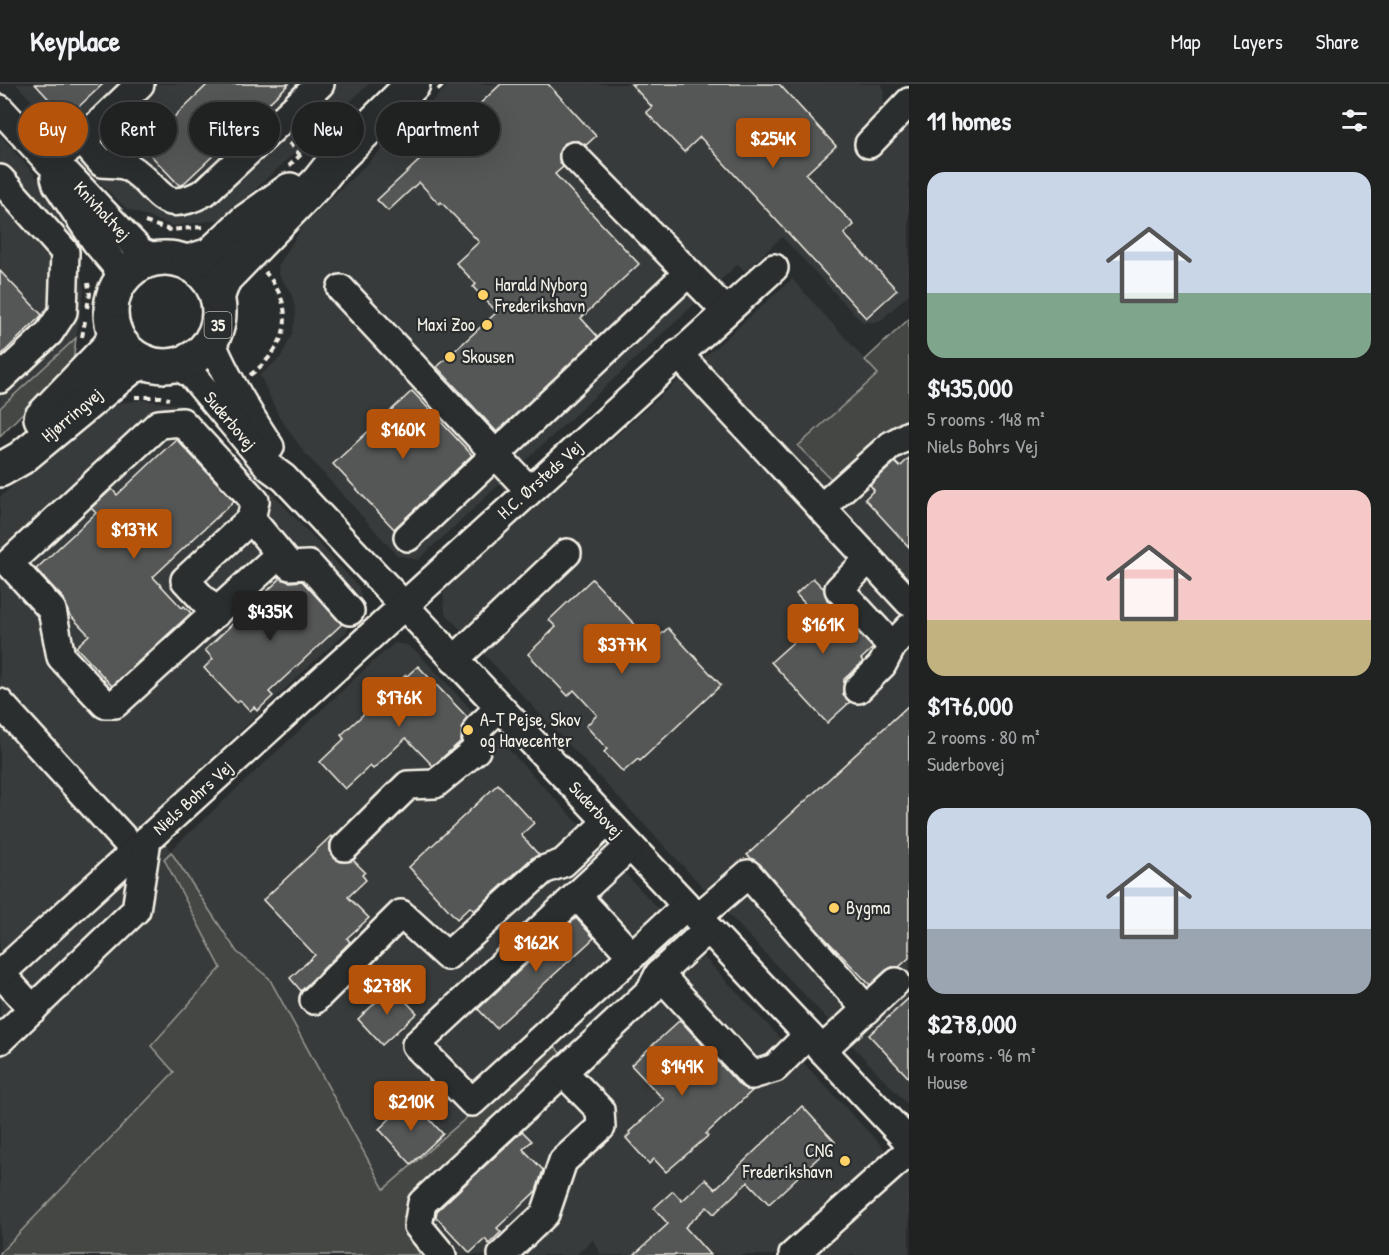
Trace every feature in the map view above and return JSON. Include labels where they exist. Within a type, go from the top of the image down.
[{"type":"main road","name":"35","points":[[218,296],[224,279],[318,182],[334,162],[413,84]]},
{"type":"main road","name":"35","points":[[188,262],[210,255],[244,222],[278,200],[311,172],[334,162]]},
{"type":"main road","points":[[160,364],[132,355],[122,345],[115,332],[111,315],[113,298],[119,283],[135,267],[155,258],[172,257],[188,262]]},
{"type":"main road","name":"35","points":[[160,364],[189,361],[202,352],[218,327],[220,311],[218,296],[206,276],[188,262]]},
{"type":"main road","name":"Hjørringvej","points":[[0,469],[13,449],[110,346],[115,332]]},
{"type":"main road","name":"Hjørringvej","points":[[0,469],[21,458],[131,367],[160,364]]},
{"type":"street","points":[[88,134],[140,84]]},
{"type":"street","points":[[88,147],[102,163],[128,166],[163,198],[179,203],[189,201],[205,192],[320,84]]},
{"type":"street","points":[[898,84],[909,95]]},
{"type":"street","points":[[869,144],[909,102]]},
{"type":"street","name":"Knivholtvej","points":[[0,108],[57,172],[141,252],[155,258]]},
{"type":"street","points":[[26,207],[70,156]]},
{"type":"street","points":[[574,156],[726,311]]},
{"type":"street","name":"Knivholtvej","points":[[57,172],[95,240],[118,268],[119,283]]},
{"type":"street","points":[[0,179],[65,252],[63,312],[49,333],[0,379]]},
{"type":"street","name":"H.C. Ørsteds Vej","points":[[402,606],[774,268]]},
{"type":"street","points":[[408,537],[688,273]]},
{"type":"street","points":[[341,289],[529,490]]},
{"type":"street","name":"Suderbovej","points":[[211,341],[249,415],[277,457],[284,478]]},
{"type":"street","points":[[678,354],[909,602]]},
{"type":"street","name":"Suderbovej","points":[[160,364],[191,374],[269,467],[284,478],[402,606],[909,1142]]},
{"type":"street","points":[[280,554],[115,704],[105,704],[61,657],[52,610],[9,563],[159,424],[182,422],[253,510],[290,566],[309,565],[339,538]]},
{"type":"street","points":[[821,508],[891,445],[909,435]]},
{"type":"street","points":[[216,613],[185,580],[284,478]]},
{"type":"street","points":[[454,660],[567,554]]},
{"type":"street","points":[[858,689],[882,665],[900,637],[839,590],[869,559]]},
{"type":"street","points":[[309,565],[350,611]]},
{"type":"street","name":"Niels Bohrs Vej","points":[[0,1040],[136,910],[141,845],[402,606]]},
{"type":"street","points":[[0,703],[141,845],[0,974],[33,1009]]},
{"type":"street","points":[[345,847],[408,785],[435,784],[476,750],[478,729],[499,708]]},
{"type":"street","points":[[315,1000],[401,914],[447,956],[543,870],[562,863],[607,822]]},
{"type":"street","points":[[630,846],[416,1045],[472,1102],[632,956],[697,918],[748,874],[867,1010]]},
{"type":"street","points":[[576,896],[632,956]]},
{"type":"street","points":[[442,1255],[418,1226],[422,1203],[650,991],[697,918]]},
{"type":"street","points":[[660,974],[752,1075],[775,1068],[867,1010],[896,981]]},
{"type":"street","points":[[502,1255],[545,1214],[563,1161],[601,1127],[600,1110],[563,1071]]},
{"type":"street","points":[[793,1255],[909,1151]]},
{"type":"path","points":[[284,137],[292,146]]},
{"type":"path","points":[[285,169],[299,156]]},
{"type":"path","points":[[235,387],[273,353],[284,335],[287,316],[282,299],[268,275],[250,254]]},
{"type":"shaded area","points":[[16,84],[369,84],[350,102],[292,102],[292,155],[223,219],[173,226],[127,209],[85,169],[77,156],[88,156],[88,102],[33,102]]},
{"type":"shaded area","points":[[450,84],[881,84],[884,91],[883,106],[878,116],[896,136],[909,124],[909,294],[879,322],[862,322],[782,237],[745,271],[738,264],[418,560],[397,555],[304,452],[278,415],[260,375],[281,357],[292,334],[296,314],[292,295],[279,275],[278,266],[304,224],[376,155],[500,156],[500,102],[431,102]]},
{"type":"shaded area","points":[[0,135],[71,216],[84,290],[76,338],[0,408]]},
{"type":"shaded area","points":[[792,279],[878,374],[798,446],[909,424],[909,1106],[445,613],[443,590]]},
{"type":"shaded area","points":[[909,319],[909,424],[836,484],[798,446],[878,374],[865,360]]},
{"type":"shaded area","points":[[76,338],[73,362],[0,436],[0,408]]},
{"type":"shaded area","points":[[141,400],[182,405],[194,415],[260,480],[359,587],[363,606],[346,632],[155,811],[170,851],[377,658],[395,643],[407,645],[417,652],[909,1175],[909,1255],[601,1255],[593,1240],[576,1255],[420,1255],[269,978],[237,952],[170,852],[164,860],[221,968],[151,1045],[175,1072],[0,1253],[0,497],[82,425],[112,404]]},
{"type":"shaded area","points":[[171,852],[237,952],[269,978],[384,1189],[553,1043],[562,1056],[407,1231],[420,1255],[0,1255],[174,1072],[151,1046],[221,968],[164,859]]},
{"type":"building","points":[[35,84],[103,84],[84,102],[52,102]]},
{"type":"building","points":[[208,84],[289,84],[270,102],[189,102]]},
{"type":"building","points":[[501,84],[548,84],[596,136],[586,145],[578,141],[563,144],[559,152],[559,160],[563,167],[555,174],[639,264],[581,318],[598,337],[497,432],[437,367],[497,312],[473,287],[476,284],[456,263],[479,242],[419,182],[388,211],[377,200],[424,156],[500,156],[500,102],[482,102]]},
{"type":"building","points":[[631,84],[779,84],[836,146],[806,174],[854,225],[844,234],[897,290],[866,318],[700,137],[684,152],[646,112],[652,107]]},
{"type":"building","points":[[189,102],[189,156],[213,156],[182,185],[179,185],[152,156],[177,156],[177,114]]},
{"type":"building","points":[[0,271],[42,315],[0,356]]},
{"type":"building","points":[[412,391],[472,455],[394,529],[333,464]]},
{"type":"building","points":[[176,439],[234,501],[153,577],[182,608],[184,606],[191,613],[112,686],[76,647],[89,635],[69,614],[64,599],[36,569],[96,513],[91,508],[112,489],[117,495]]},
{"type":"building","points":[[909,458],[909,547],[865,499],[874,490],[870,485],[895,462],[900,467]]},
{"type":"building","points":[[281,578],[290,582],[302,581],[342,624],[269,692],[273,696],[257,711],[254,707],[250,711],[240,700],[237,703],[204,668],[213,659],[205,650]]},
{"type":"building","points":[[813,578],[824,589],[827,600],[873,648],[861,659],[863,662],[844,679],[843,694],[850,702],[827,723],[771,662],[819,619],[796,594]]},
{"type":"building","points":[[592,579],[652,643],[668,628],[721,685],[640,761],[638,759],[623,772],[604,752],[607,749],[586,726],[597,715],[574,690],[568,696],[528,654],[556,627],[549,620]]},
{"type":"building","points":[[418,666],[467,717],[462,727],[461,741],[433,766],[406,738],[373,769],[370,766],[345,789],[320,762],[344,739],[341,735]]},
{"type":"building","points":[[909,705],[909,958],[899,967],[886,970],[870,985],[819,932],[760,864],[747,855]]},
{"type":"building","points":[[498,784],[534,823],[521,835],[539,855],[532,858],[474,911],[470,907],[457,919],[409,867]]},
{"type":"building","points":[[331,836],[333,838],[330,850],[333,858],[341,862],[353,860],[365,872],[362,875],[366,880],[348,897],[369,918],[347,938],[350,942],[301,991],[290,978],[315,955],[263,900]]},
{"type":"building","points":[[576,918],[594,938],[496,1028],[478,1009]]},
{"type":"building","points":[[392,987],[417,1013],[382,1045],[358,1019]]},
{"type":"building","points":[[909,998],[909,1078],[869,1035]]},
{"type":"building","points":[[680,1020],[740,1086],[753,1090],[706,1134],[708,1136],[666,1172],[654,1159],[649,1164],[626,1138],[629,1132],[664,1100],[631,1065]]},
{"type":"building","points":[[411,1099],[443,1134],[411,1164],[379,1129]]},
{"type":"building","points":[[802,1106],[835,1142],[769,1204],[748,1182],[714,1214],[707,1207],[685,1227],[710,1255],[634,1255],[668,1224],[654,1208],[673,1191],[682,1201],[705,1179],[715,1189]]},
{"type":"building","points":[[522,1131],[532,1141],[523,1149],[543,1170],[536,1191],[497,1228],[501,1232],[489,1244],[485,1239],[470,1253],[436,1217],[437,1211]]},
{"type":"place","name":"Harald Nyborg Frederikshavn","points":[[483,295]]},
{"type":"place","name":"Maxi Zoo","points":[[487,325]]},
{"type":"place","name":"Skousen","points":[[450,357]]},
{"type":"place","name":"A-T Pejse, Skov og Havecenter","points":[[468,730]]},
{"type":"place","name":"Bygma","points":[[834,908]]},
{"type":"place","name":"CNG Frederikshavn","points":[[845,1161]]}]
